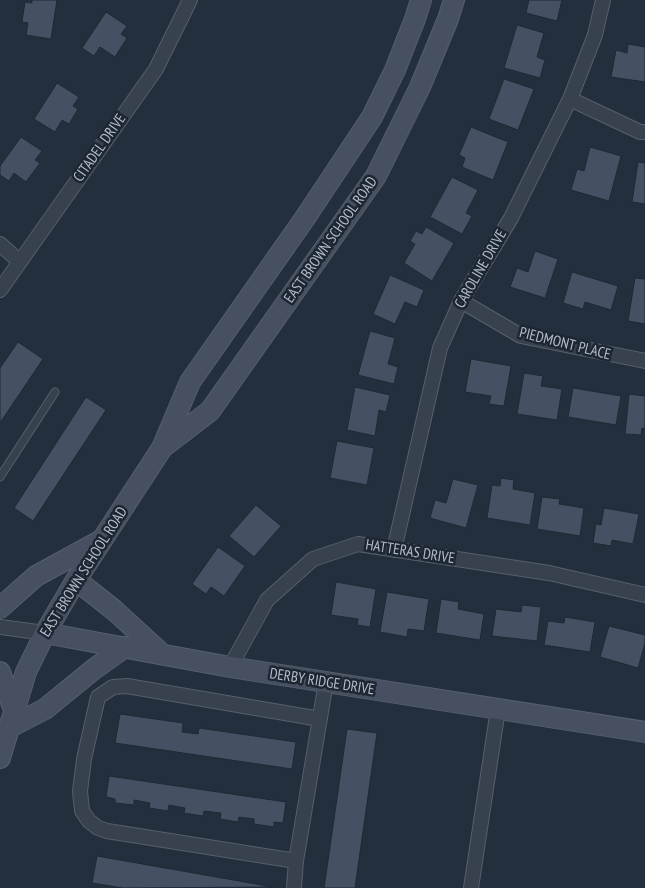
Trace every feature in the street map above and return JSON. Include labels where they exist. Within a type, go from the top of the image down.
[{"type":"main road","name":"EAST BROWN SCHOOL ROAD","points":[[0,758],[26,672],[45,633],[76,580],[162,448],[190,382],[305,218],[372,117],[398,61],[421,0]]},
{"type":"main road","name":"EAST BROWN SCHOOL ROAD","points":[[162,448],[210,411],[376,176],[420,87],[454,0]]},
{"type":"main road","points":[[0,608],[36,576],[103,539]]},
{"type":"main road","points":[[76,580],[114,610],[163,655]]},
{"type":"main road","name":"DERBY RIDGE DRIVE","points":[[45,633],[230,667],[645,732]]},
{"type":"main road","points":[[0,672],[11,719],[45,709],[94,669],[125,647]]},
{"type":"street","name":"CITADEL DRIVE","points":[[0,290],[156,68],[190,0]]},
{"type":"street","name":"CAROLINE DRIVE","points":[[394,550],[440,348],[462,301],[510,218],[570,99],[595,35],[602,0]]},
{"type":"street","points":[[570,99],[640,132],[645,132]]},
{"type":"street","points":[[0,244],[20,262]]},
{"type":"street","name":"PIEDMONT PLACE","points":[[462,301],[521,336],[645,362]]},
{"type":"street","name":"HATTERAS DRIVE","points":[[230,667],[267,600],[313,559],[358,544],[549,574],[645,595]]},
{"type":"street","name":"DERBY RIDGE DRIVE","points":[[0,627],[45,633]]},
{"type":"street","points":[[294,888],[296,861],[326,682]]},
{"type":"street","points":[[296,861],[98,828],[89,822],[82,812],[80,791],[84,759],[98,697],[112,687],[127,686],[320,719]]},
{"type":"street","points":[[471,888],[498,709]]},
{"type":"lane","points":[[0,477],[55,392]]},
{"type":"building","points":[[32,0],[57,0],[51,39],[26,35],[28,23],[22,22],[25,2],[32,3]]},
{"type":"building","points":[[529,0],[562,0],[557,21],[526,13]]},
{"type":"building","points":[[106,12],[127,26],[121,34],[127,38],[115,57],[100,47],[94,56],[82,48]]},
{"type":"building","points":[[517,25],[544,33],[537,57],[545,60],[540,78],[504,68]]},
{"type":"building","points":[[628,44],[645,47],[645,82],[611,77],[616,50],[627,53]]},
{"type":"building","points":[[504,79],[534,89],[518,130],[489,119]]},
{"type":"building","points":[[57,83],[79,97],[73,106],[78,109],[69,124],[62,120],[55,132],[34,119]]},
{"type":"building","points":[[471,127],[508,142],[493,180],[462,167],[465,158],[459,155]]},
{"type":"building","points":[[21,137],[42,151],[35,160],[40,163],[26,182],[14,173],[9,181],[0,175],[0,166]]},
{"type":"building","points":[[590,147],[621,156],[609,201],[571,190],[577,169],[584,171]]},
{"type":"building","points":[[638,162],[645,163],[645,204],[632,202]]},
{"type":"building","points":[[452,177],[478,190],[466,213],[472,216],[462,234],[430,217]]},
{"type":"building","points":[[426,227],[454,243],[432,281],[404,263],[415,244],[410,241],[416,231],[422,234]]},
{"type":"building","points":[[535,251],[558,259],[545,298],[510,287],[517,268],[528,272]]},
{"type":"building","points":[[572,272],[618,286],[611,310],[585,302],[583,309],[563,303]]},
{"type":"building","points":[[390,275],[424,290],[417,307],[405,302],[395,324],[373,314]]},
{"type":"building","points":[[635,278],[645,279],[645,324],[628,321]]},
{"type":"building","points":[[370,331],[395,338],[388,364],[398,367],[394,384],[358,375]]},
{"type":"building","points":[[18,342],[43,359],[0,423],[0,368]]},
{"type":"building","points":[[471,359],[511,366],[504,406],[489,404],[491,396],[465,392]]},
{"type":"building","points":[[524,373],[543,376],[541,386],[562,389],[557,420],[517,414]]},
{"type":"building","points":[[355,387],[390,395],[386,412],[379,410],[375,436],[347,430]]},
{"type":"building","points":[[573,388],[621,396],[616,425],[568,417]]},
{"type":"building","points":[[629,394],[645,396],[645,429],[642,428],[641,435],[625,434]]},
{"type":"building","points":[[86,397],[106,410],[33,521],[14,508]]},
{"type":"building","points":[[337,441],[374,448],[367,485],[330,478]]},
{"type":"building","points":[[501,478],[514,480],[513,489],[535,493],[530,525],[487,518],[492,485],[500,486]]},
{"type":"building","points":[[453,479],[478,485],[466,528],[430,518],[435,500],[446,503]]},
{"type":"building","points":[[542,497],[560,499],[559,504],[584,508],[580,536],[537,529]]},
{"type":"building","points":[[256,505],[281,526],[254,557],[229,536]]},
{"type":"building","points":[[604,508],[639,514],[633,544],[612,540],[611,546],[593,543],[596,524],[601,525]]},
{"type":"building","points":[[218,547],[245,566],[224,596],[211,587],[206,594],[192,584]]},
{"type":"building","points":[[336,582],[376,589],[370,627],[357,625],[358,619],[331,615]]},
{"type":"building","points":[[387,592],[429,599],[424,631],[408,629],[407,637],[380,632]]},
{"type":"building","points":[[441,599],[459,602],[458,609],[484,614],[480,640],[436,633]]},
{"type":"building","points":[[522,605],[541,607],[537,641],[492,636],[496,609],[521,612]]},
{"type":"building","points":[[565,617],[595,622],[590,652],[544,645],[548,621],[564,623]]},
{"type":"building","points":[[609,626],[645,635],[645,643],[638,668],[600,657]]},
{"type":"building","points":[[120,714],[183,723],[182,732],[198,734],[199,728],[296,742],[292,769],[115,743]]},
{"type":"building","points":[[347,729],[377,733],[355,888],[324,888]]},
{"type":"building","points":[[109,776],[286,802],[283,823],[274,822],[274,827],[254,824],[254,819],[239,817],[238,822],[220,819],[221,813],[204,811],[203,816],[184,813],[185,808],[169,805],[168,811],[149,808],[150,803],[134,800],[134,805],[115,803],[115,799],[106,797]]},
{"type":"building","points":[[97,856],[273,887],[123,888],[92,883]]}]
